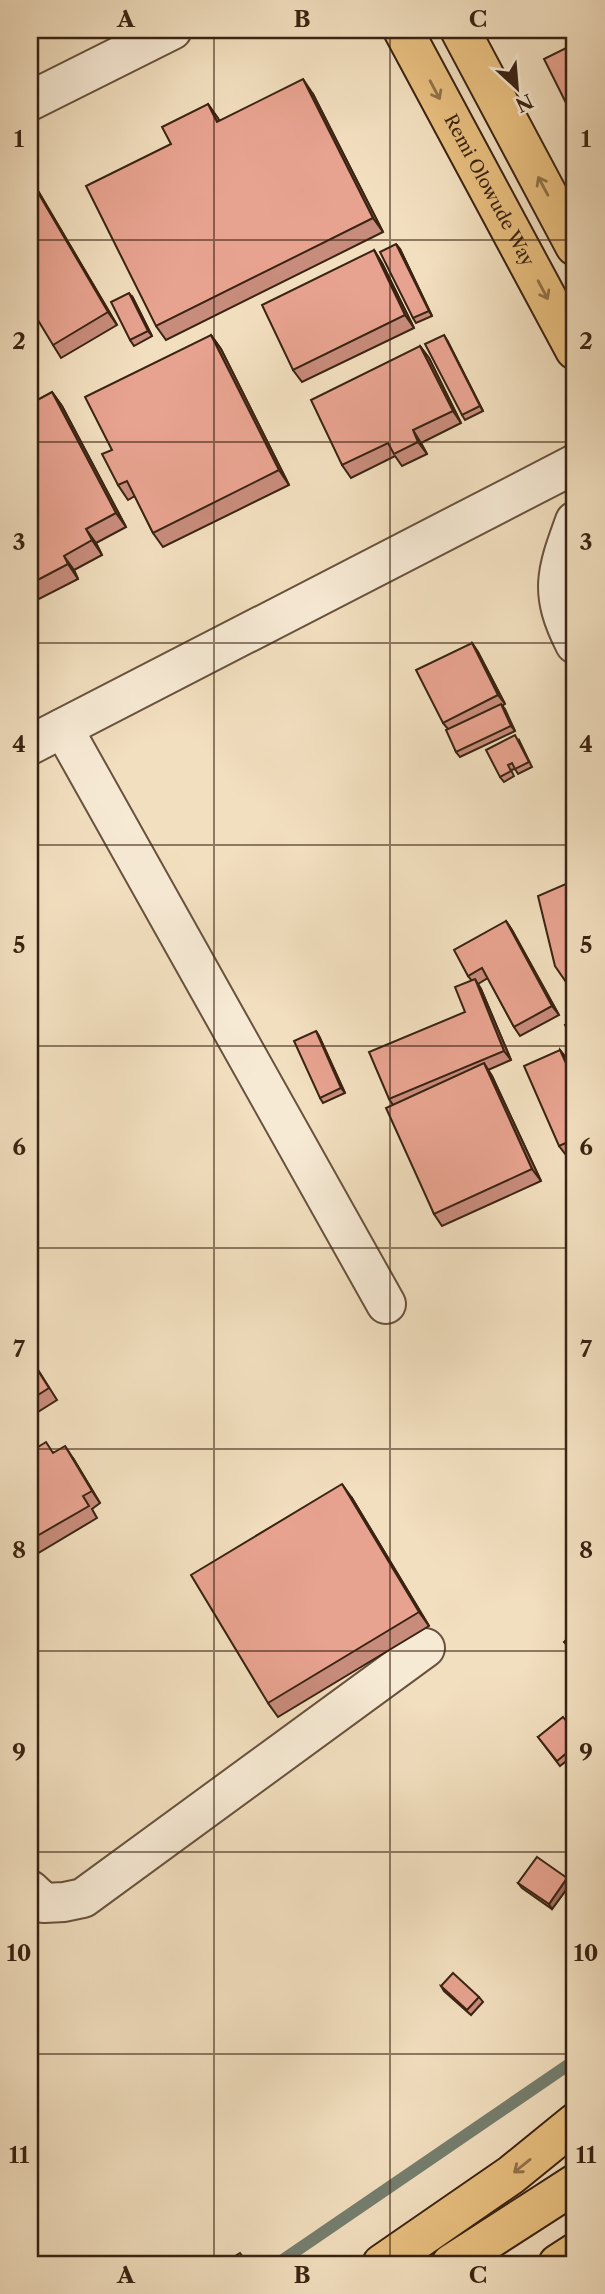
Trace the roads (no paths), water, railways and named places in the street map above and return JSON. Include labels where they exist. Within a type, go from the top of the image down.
[{"type":"main road","name":"Remi Olowude Way","points":[[403,30],[575,350]]},
{"type":"main road","points":[[460,30],[575,246]]},
{"type":"main road","points":[[383,2264],[511,2175],[575,2123]]},
{"type":"main road","points":[[451,2264],[575,2184]]},
{"type":"main road","points":[[558,2264],[575,2253]]},
{"type":"street","points":[[30,101],[172,30]]},
{"type":"street","points":[[30,745],[575,464]]},
{"type":"street","points":[[575,521],[560,564],[558,600],[575,644]]},
{"type":"street","points":[[63,728],[386,1304]]},
{"type":"street","points":[[30,1890],[44,1903],[83,1898],[425,1648]]},
{"type":"waterway","points":[[277,2264],[574,2061]]}]
